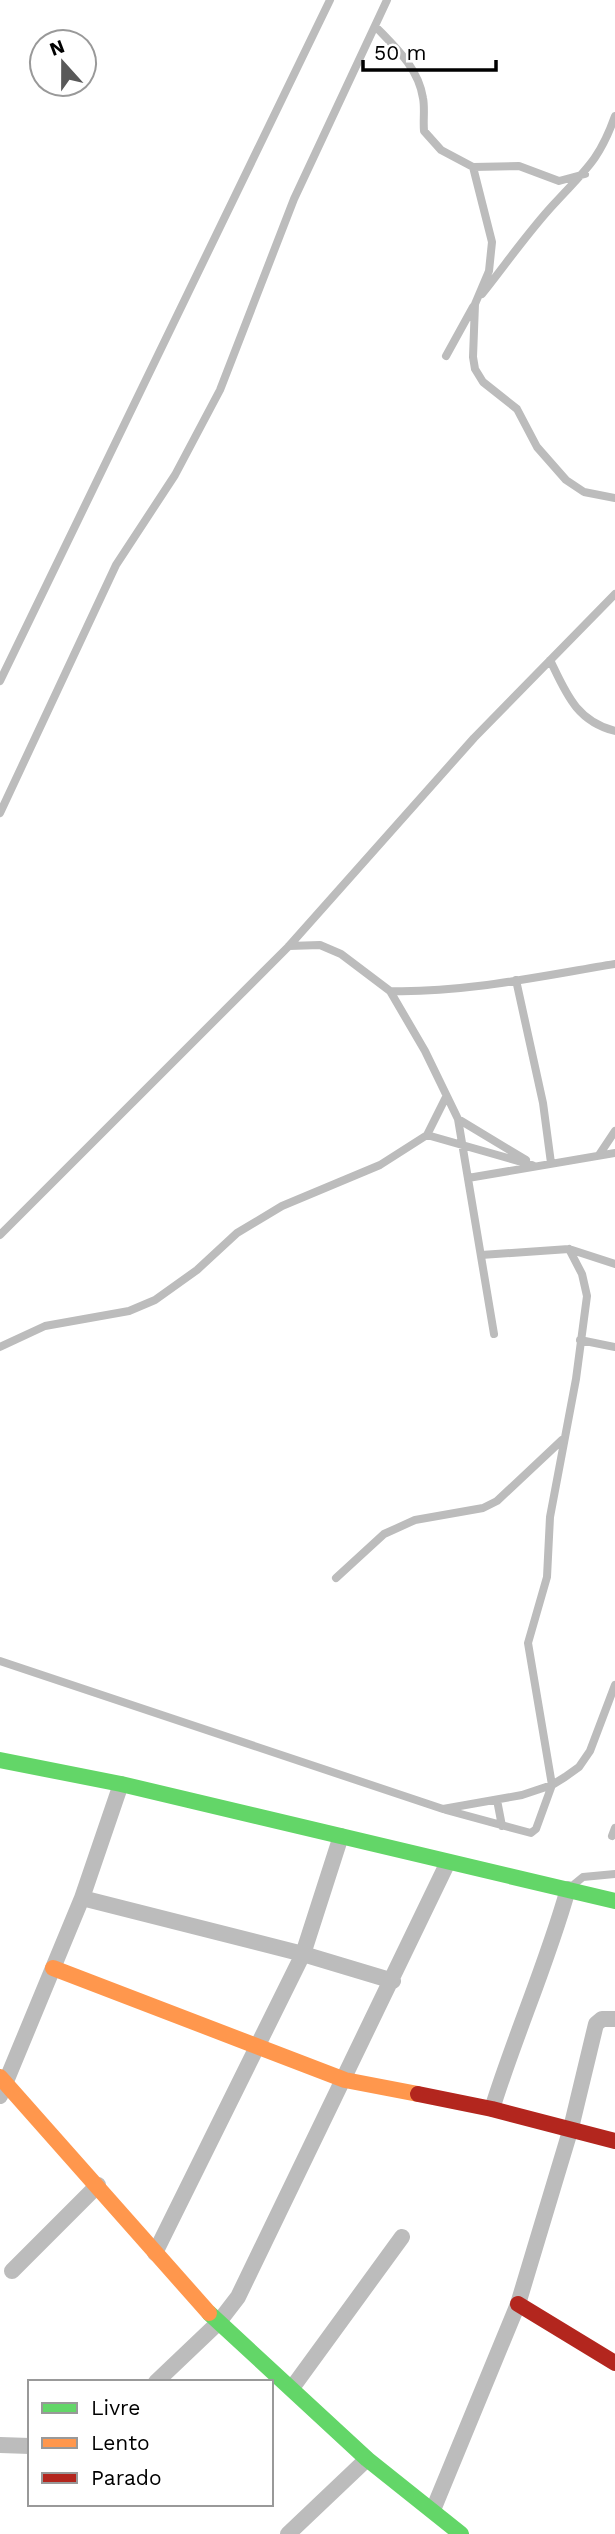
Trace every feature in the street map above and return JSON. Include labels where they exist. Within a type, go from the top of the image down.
[{"type":"street","points":[[0,1760],[121,1784],[615,1901]]},
{"type":"street","points":[[121,1784],[82,1898],[1,2085],[98,2185],[218,2323],[367,2459],[461,2534]]},
{"type":"street","points":[[155,2253],[260,2046],[303,1954],[341,1836]]},
{"type":"street","points":[[158,2380],[218,2323],[238,2297],[393,1981],[448,1862]]},
{"type":"street","points":[[492,2109],[513,2038],[547,1957],[568,1889]]},
{"type":"street","points":[[82,1898],[303,1954],[393,1981]]},
{"type":"street","points":[[53,1968],[345,2080],[492,2109],[615,2141]]},
{"type":"street","points":[[433,2510],[518,2304],[571,2128],[596,2024],[602,2019],[615,2019]]},
{"type":"street","points":[[12,2271],[98,2185]]},
{"type":"street","points":[[292,2388],[402,2237]]},
{"type":"street","points":[[518,2304],[615,2363]]},
{"type":"street","points":[[0,2445],[28,2446]]},
{"type":"street","points":[[288,2534],[367,2459]]},
{"type":"lane","points":[[0,681],[330,0]]},
{"type":"lane","points":[[0,813],[116,565],[174,475],[220,390],[294,199],[387,0]]},
{"type":"lane","points":[[375,26],[406,58],[418,79],[423,99],[424,131],[441,150],[473,167],[519,166],[559,181],[587,173]]},
{"type":"lane","points":[[615,116],[603,149],[587,173],[554,205],[475,304],[473,357],[482,382],[517,410],[537,447],[566,480],[584,492],[615,498]]},
{"type":"lane","points":[[446,356],[475,304],[489,271],[492,242],[473,167]]},
{"type":"lane","points":[[0,1235],[289,946],[474,738],[615,594]]},
{"type":"lane","points":[[550,660],[573,706],[600,727],[615,731]]},
{"type":"lane","points":[[289,946],[320,945],[341,954],[390,991],[425,1051],[458,1119],[494,1334]]},
{"type":"lane","points":[[390,991],[418,992],[615,964]]},
{"type":"lane","points":[[516,980],[543,1103],[551,1163]]},
{"type":"lane","points":[[0,1347],[45,1326],[129,1311],[155,1300],[197,1270],[237,1233],[282,1206],[380,1165],[427,1135],[446,1097]]},
{"type":"lane","points":[[458,1119],[535,1166]]},
{"type":"lane","points":[[598,1155],[615,1131]]},
{"type":"lane","points":[[427,1135],[535,1166]]},
{"type":"lane","points":[[468,1178],[615,1153]]},
{"type":"lane","points":[[481,1255],[569,1249],[615,1264]]},
{"type":"lane","points":[[0,1661],[443,1809],[531,1833],[536,1829],[552,1785],[528,1643],[547,1577],[550,1517],[576,1379],[587,1296],[582,1274],[569,1249]]},
{"type":"lane","points":[[580,1340],[615,1347]]},
{"type":"lane","points":[[336,1578],[384,1534],[415,1520],[483,1508],[497,1501],[563,1439]]},
{"type":"lane","points":[[443,1809],[497,1800],[552,1785],[579,1767],[590,1751],[615,1685]]},
{"type":"lane","points":[[497,1800],[502,1826]]},
{"type":"lane","points":[[568,1889],[583,1877],[615,1874]]},
{"type":"traffic: fast","points":[[0,1760],[121,1784],[615,1901]]},
{"type":"traffic: fast","points":[[209,2313],[367,2459],[461,2534]]},
{"type":"traffic: slow","points":[[53,1968],[345,2080],[418,2094]]},
{"type":"traffic: slow","points":[[0,2077],[209,2313]]},
{"type":"traffic: jam","points":[[418,2094],[492,2109],[615,2141]]},
{"type":"traffic: jam","points":[[518,2304],[615,2363]]}]
